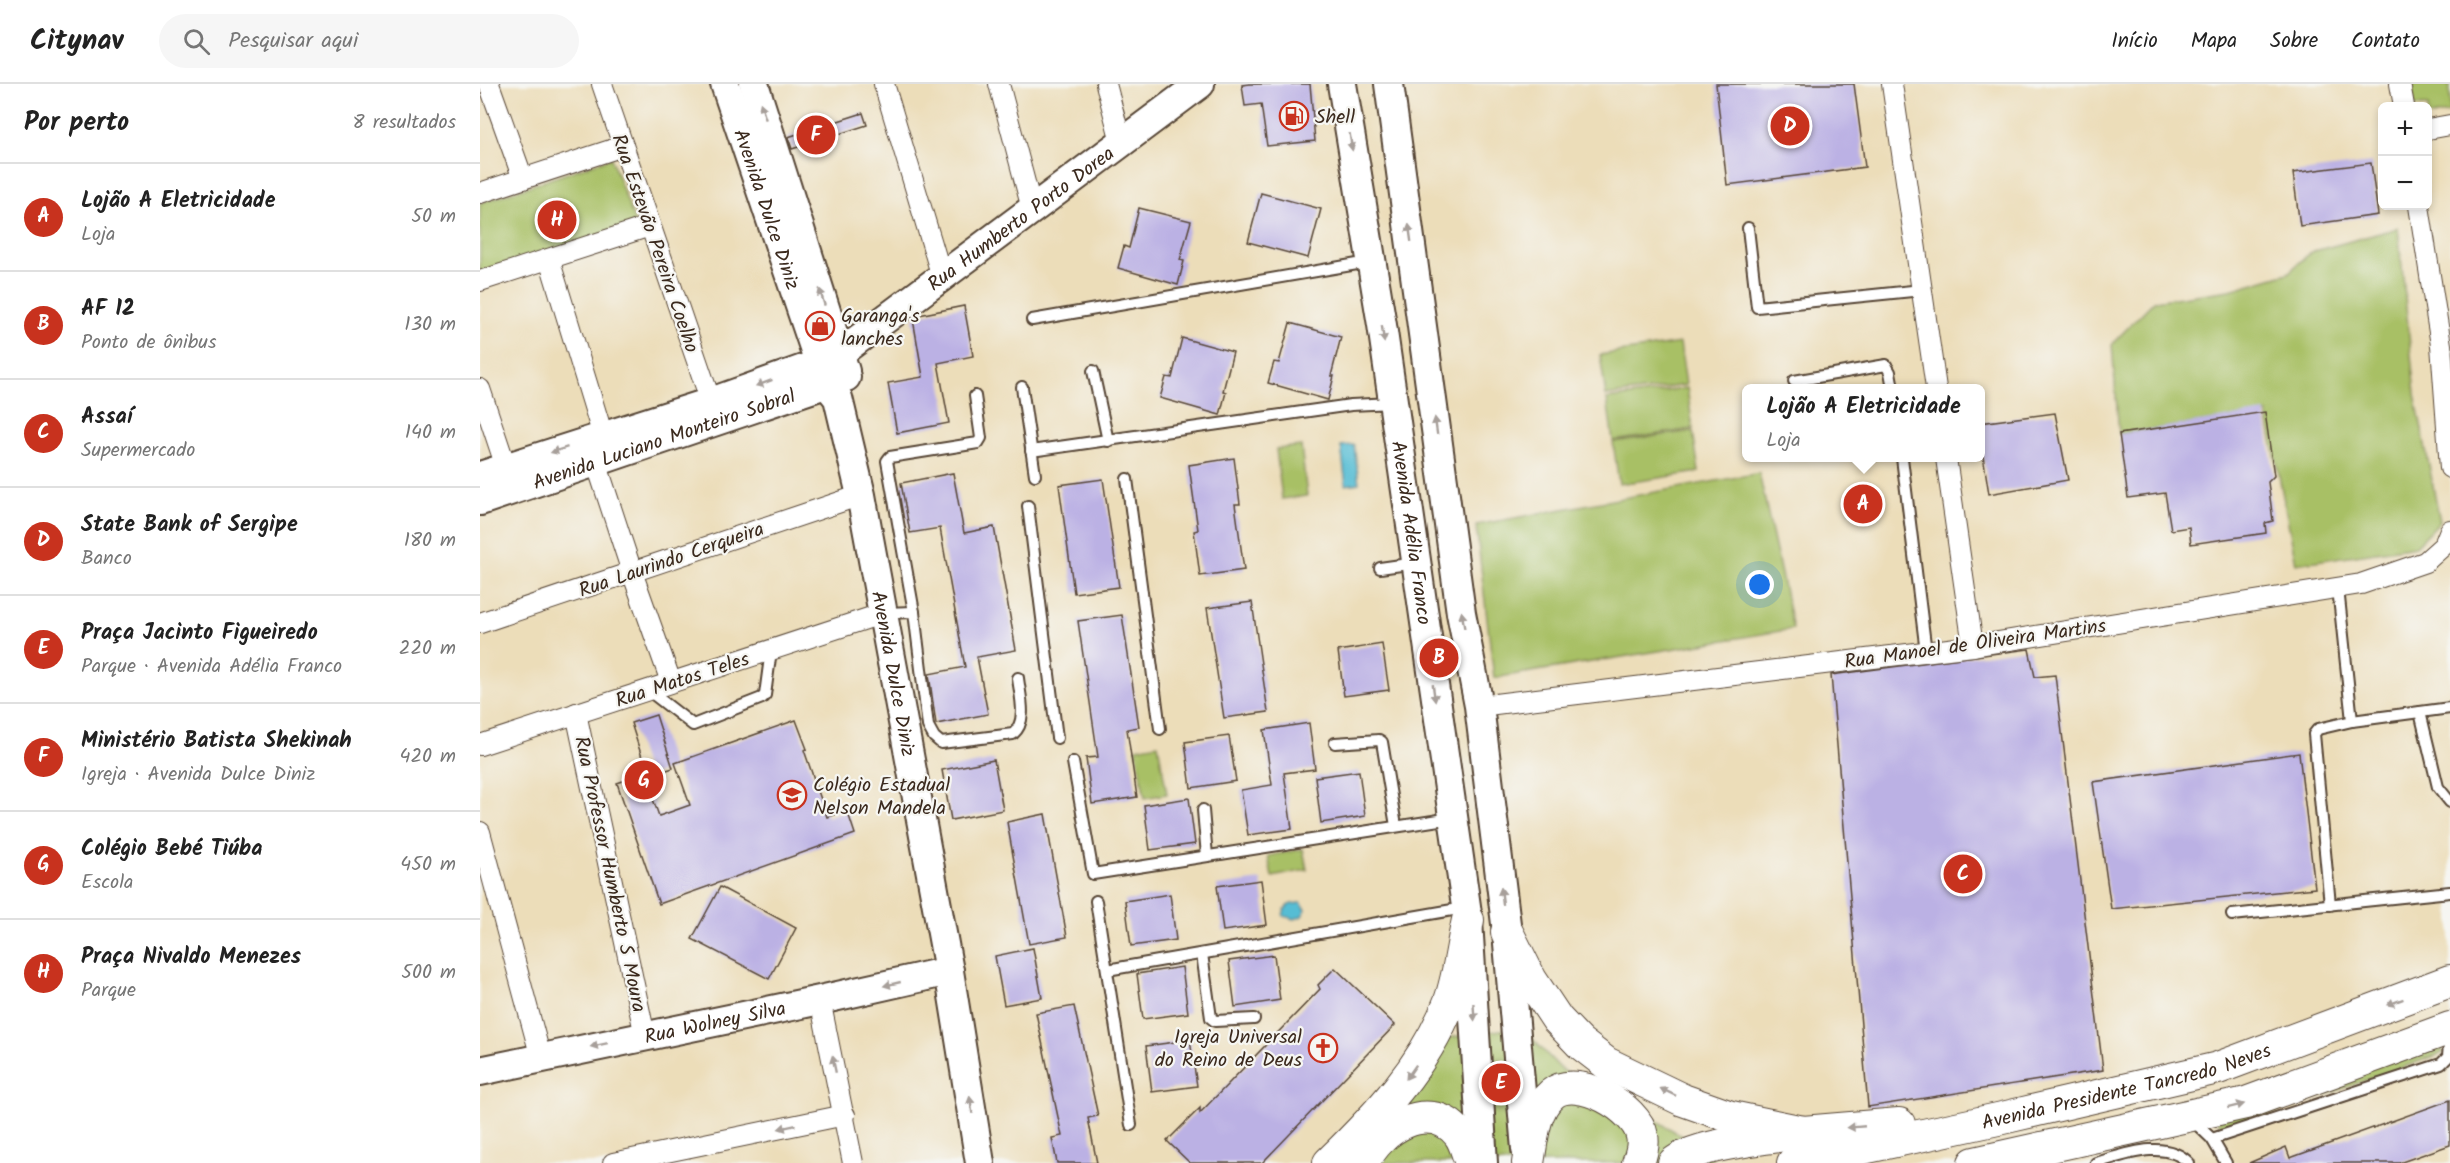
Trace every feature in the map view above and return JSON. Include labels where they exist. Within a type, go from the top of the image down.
[{"type":"main road","points":[[1329,1163],[1394,1096],[1427,1049],[1450,1000],[1467,914]]},
{"type":"main road","points":[[1507,932],[1532,980],[1557,1019],[1580,1043],[1606,1063],[1683,1100],[1714,1112],[1803,1131]]},
{"type":"main road","name":"Avenida Presidente Tancredo Neves","points":[[1793,1163],[2218,1068],[2450,981]]},
{"type":"main road","name":"Avenida Presidente Tancredo Neves","points":[[1974,1163],[2246,1103],[2450,1028]]},
{"type":"main road","points":[[1528,1163],[1534,1126],[1546,1101],[1560,1089],[1580,1088],[1609,1099],[1638,1124],[1642,1136],[1638,1163]]},
{"type":"main road","points":[[1364,1163],[1382,1139],[1406,1121],[1422,1117],[1432,1118],[1451,1126],[1463,1141],[1471,1163]]},
{"type":"main road","points":[[1674,1163],[1682,1157],[1719,1147],[1803,1131],[1998,1119]]},
{"type":"main road","points":[[2021,1163],[2155,1123]]},
{"type":"street","points":[[489,84],[523,179]]},
{"type":"street","name":"Rua Estevão Pereira Coelho","points":[[602,84],[711,402]]},
{"type":"street","name":"Avenida Dulce Diniz","points":[[725,84],[834,375]]},
{"type":"street","name":"Avenida Dulce Diniz","points":[[754,84],[834,375],[861,495],[949,971],[980,1163]]},
{"type":"street","points":[[884,84],[942,277]]},
{"type":"street","points":[[999,84],[1032,209]]},
{"type":"street","points":[[1106,84],[1121,142]]},
{"type":"street","name":"Rua Humberto Porto Dorea","points":[[834,375],[942,277],[1200,84]]},
{"type":"street","name":"Avenida Adélia Franco","points":[[1342,84],[1393,403],[1467,914],[1483,1163]]},
{"type":"street","name":"Avenida Adélia Franco","points":[[1389,84],[1461,613],[1479,706],[1507,932],[1528,1163]]},
{"type":"street","points":[[1892,84],[1935,384]]},
{"type":"street","points":[[2400,84],[2403,102]]},
{"type":"street","points":[[2432,128],[2450,125]]},
{"type":"street","points":[[480,193],[623,146]]},
{"type":"street","points":[[2420,210],[2446,344],[2450,468]]},
{"type":"street","points":[[480,281],[650,226]]},
{"type":"street","points":[[549,259],[632,572],[671,682]]},
{"type":"street","points":[[480,389],[493,471],[600,449],[711,402],[834,375]]},
{"type":"street","name":"Avenida Luciano Monteiro Sobral","points":[[480,501],[600,449],[834,375]]},
{"type":"street","points":[[1947,462],[1973,646]]},
{"type":"street","name":"Rua Laurindo Cerqueira","points":[[480,623],[861,495]]},
{"type":"street","name":"Rua Manoel de Oliveira Martins","points":[[1479,706],[1973,646],[2361,584],[2425,562],[2444,544],[2450,530]]},
{"type":"street","name":"Rua Matos Teles","points":[[480,745],[884,613]]},
{"type":"street","name":"Rua Professor Humberto S Moura","points":[[576,713],[645,1036]]},
{"type":"street","points":[[480,832],[541,1058]]},
{"type":"street","name":"Rua Wolney Silva","points":[[480,1071],[949,971]]},
{"type":"street","points":[[820,1000],[853,1163]]},
{"type":"street","points":[[613,1163],[845,1116]]},
{"type":"lane","points":[[1748,228],[1757,307],[1922,290]]},
{"type":"lane","points":[[1032,320],[1371,262]]},
{"type":"lane","points":[[1794,381],[1886,365],[1892,384]]},
{"type":"lane","points":[[1093,371],[1108,441]]},
{"type":"lane","points":[[1022,387],[1035,475]]},
{"type":"lane","points":[[975,396],[981,438],[978,443],[890,457],[887,460],[914,612],[928,726],[934,737],[941,743],[1013,735],[1019,729],[1022,720],[1018,678]]},
{"type":"lane","points":[[1031,451],[1351,405],[1393,403]]},
{"type":"lane","points":[[1902,462],[1926,652]]},
{"type":"lane","points":[[1127,479],[1160,729]]},
{"type":"lane","points":[[1028,506],[1058,738]]},
{"type":"lane","points":[[1380,568],[1415,563]]},
{"type":"lane","points":[[2338,588],[2352,721]]},
{"type":"lane","points":[[884,613],[914,612]]},
{"type":"lane","points":[[648,690],[693,725],[762,698],[765,695],[771,650]]},
{"type":"lane","points":[[2330,905],[2314,734],[2318,729],[2352,721],[2450,708]]},
{"type":"lane","points":[[2420,712],[2438,787],[2450,802]]},
{"type":"lane","points":[[1335,743],[1379,740],[1382,742],[1396,826]]},
{"type":"lane","points":[[1073,762],[1093,874],[1453,818]]},
{"type":"lane","points":[[1203,810],[1208,856]]},
{"type":"lane","points":[[2232,915],[2450,892]]},
{"type":"lane","points":[[1096,902],[1131,1125]]},
{"type":"lane","points":[[1107,970],[1467,914]]},
{"type":"lane","points":[[1202,954],[1211,1018],[1215,1021],[1254,1019]]},
{"type":"lane","points":[[2211,1139],[2441,1064],[2448,1057],[2450,1028]]},
{"type":"lane","points":[[2188,1117],[2211,1139],[2226,1163]]},
{"type":"lane","points":[[2096,1163],[2143,1150],[2167,1151],[2189,1163]]},
{"type":"green space","points":[[2411,84],[2450,84],[2450,112],[2432,116],[2432,102],[2414,102]]},
{"type":"green space","points":[[611,158],[640,236],[480,286],[480,203]]},
{"type":"green space","points":[[2398,228],[2415,394],[2440,521],[2416,546],[2296,564],[2267,413],[2119,434],[2112,344],[2154,301],[2230,290],[2288,273],[2311,252]]},
{"type":"green space","points":[[1680,343],[1686,385],[1606,396],[1600,355]]},
{"type":"green space","points":[[1687,388],[1693,429],[1613,441],[1607,399]]},
{"type":"green space","points":[[1693,431],[1699,472],[1619,484],[1613,442]]},
{"type":"green space","points":[[1301,446],[1307,496],[1282,499],[1276,449]]},
{"type":"green space","points":[[1759,473],[1793,629],[1494,678],[1476,525]]},
{"type":"green space","points":[[1158,744],[1167,794],[1145,798],[1136,748]]},
{"type":"green space","points":[[1303,849],[1307,870],[1272,877],[1268,856]]},
{"type":"green space","points":[[1521,1027],[1562,1070],[1615,1096],[1711,1153],[1712,1163],[1336,1163],[1446,1038]]},
{"type":"green space","points":[[2440,1039],[2443,1053],[2226,1130],[2216,1121]]},
{"type":"water","points":[[1354,445],[1359,483],[1346,485],[1341,446]]},
{"type":"water","points":[[1301,903],[1306,909],[1302,916],[1295,919],[1283,916],[1288,905]]},
{"type":"building","name":"Shell","points":[[1310,84],[1315,141],[1267,146],[1261,104],[1245,106],[1242,85]]},
{"type":"building","points":[[1716,84],[1854,84],[1865,167],[1727,185]]},
{"type":"building","points":[[863,113],[867,125],[792,149],[788,137]]},
{"type":"building","points":[[2371,163],[2378,215],[2300,226],[2293,173]]},
{"type":"building","points":[[1261,193],[1321,209],[1308,258],[1248,242]]},
{"type":"building","points":[[1139,208],[1191,221],[1180,260],[1184,261],[1178,285],[1118,268],[1124,246],[1129,248]]},
{"type":"building","points":[[964,306],[973,356],[938,363],[949,423],[897,433],[888,383],[923,377],[913,319],[919,315]]},
{"type":"building","points":[[1290,323],[1341,337],[1331,376],[1334,376],[1328,400],[1268,383],[1274,362],[1279,363]]},
{"type":"building","points":[[1182,338],[1233,352],[1223,391],[1226,392],[1220,415],[1160,398],[1166,377],[1172,378]]},
{"type":"building","points":[[2265,412],[2274,476],[2268,482],[2273,521],[2265,523],[2266,533],[2191,544],[2189,527],[2171,530],[2165,493],[2128,498],[2119,434]]},
{"type":"building","points":[[2055,413],[2068,480],[1989,494],[1984,462],[1985,422]]},
{"type":"building","points":[[1234,458],[1240,504],[1235,504],[1244,570],[1200,576],[1194,531],[1198,530],[1189,465]]},
{"type":"building","points":[[953,473],[964,533],[994,527],[1016,650],[977,657],[988,714],[936,724],[929,674],[965,667],[940,528],[910,533],[901,483]]},
{"type":"building","points":[[1103,479],[1119,587],[1074,593],[1059,485]]},
{"type":"building","points":[[1252,602],[1268,712],[1224,718],[1207,608]]},
{"type":"building","points":[[1122,615],[1139,727],[1127,729],[1137,797],[1092,804],[1086,758],[1098,757],[1078,621]]},
{"type":"building","points":[[1382,644],[1389,690],[1344,696],[1338,651]]},
{"type":"building","points":[[2029,649],[2035,677],[2055,675],[2103,1070],[1868,1107],[1831,675]]},
{"type":"building","points":[[656,715],[673,768],[648,776],[631,723]]},
{"type":"building","points":[[796,720],[827,817],[847,810],[855,834],[659,904],[617,783],[644,774],[659,816],[690,805],[675,763]]},
{"type":"building","points":[[1309,723],[1315,769],[1284,773],[1292,829],[1248,835],[1241,790],[1272,785],[1264,730]]},
{"type":"building","points":[[1229,736],[1236,781],[1191,788],[1185,742]]},
{"type":"building","points":[[2299,753],[2315,888],[2111,909],[2093,782]]},
{"type":"building","points":[[994,760],[1003,810],[951,820],[942,770]]},
{"type":"building","points":[[1359,771],[1365,816],[1321,823],[1315,777]]},
{"type":"building","points":[[1189,798],[1195,844],[1150,850],[1144,805]]},
{"type":"building","points":[[1045,814],[1067,937],[1029,944],[1007,822]]},
{"type":"building","points":[[1261,880],[1267,925],[1223,931],[1217,886]]},
{"type":"building","points":[[720,887],[796,928],[769,979],[692,939]]},
{"type":"building","points":[[1170,894],[1176,940],[1131,946],[1125,901]]},
{"type":"building","points":[[1033,948],[1042,998],[1004,1005],[995,956]]},
{"type":"building","points":[[1274,955],[1280,1000],[1235,1007],[1229,961]]},
{"type":"building","points":[[1182,967],[1188,1013],[1143,1019],[1137,974]]},
{"type":"building","points":[[1335,968],[1395,1025],[1262,1163],[1190,1163],[1167,1141],[1200,1108],[1200,1113],[1320,989],[1318,985]]},
{"type":"building","points":[[1074,1006],[1098,1116],[1088,1118],[1097,1163],[1057,1163],[1052,1138],[1062,1136],[1036,1013]]},
{"type":"building","points":[[1190,1040],[1197,1086],[1152,1092],[1146,1046]]},
{"type":"building","points":[[2450,1100],[2450,1145],[2399,1163],[2249,1163],[2286,1147],[2290,1158]]},
{"type":"place","name":"Shell","points":[[1294,116]]},
{"type":"place","name":"State Bank of Sergipe","points":[[1790,126]]},
{"type":"place","name":"Ministério Batista Shekinah","points":[[816,135]]},
{"type":"place","name":"Praça Nivaldo Menezes","points":[[557,220]]},
{"type":"place","name":"Garanga's lanches","points":[[820,326]]},
{"type":"place","name":"Lojão A Eletricidade","points":[[1863,504]]},
{"type":"place","name":"AF 12","points":[[1439,658]]},
{"type":"place","name":"Colégio Bebé Tiúba","points":[[644,780]]},
{"type":"place","name":"Colégio Estadual Nelson Mandela","points":[[792,795]]},
{"type":"place","name":"Assaí","points":[[1963,874]]},
{"type":"place","name":"Igreja Universal do Reino de Deus","points":[[1323,1048]]},
{"type":"place","name":"Praça Jacinto Figueiredo","points":[[1501,1083]]}]
